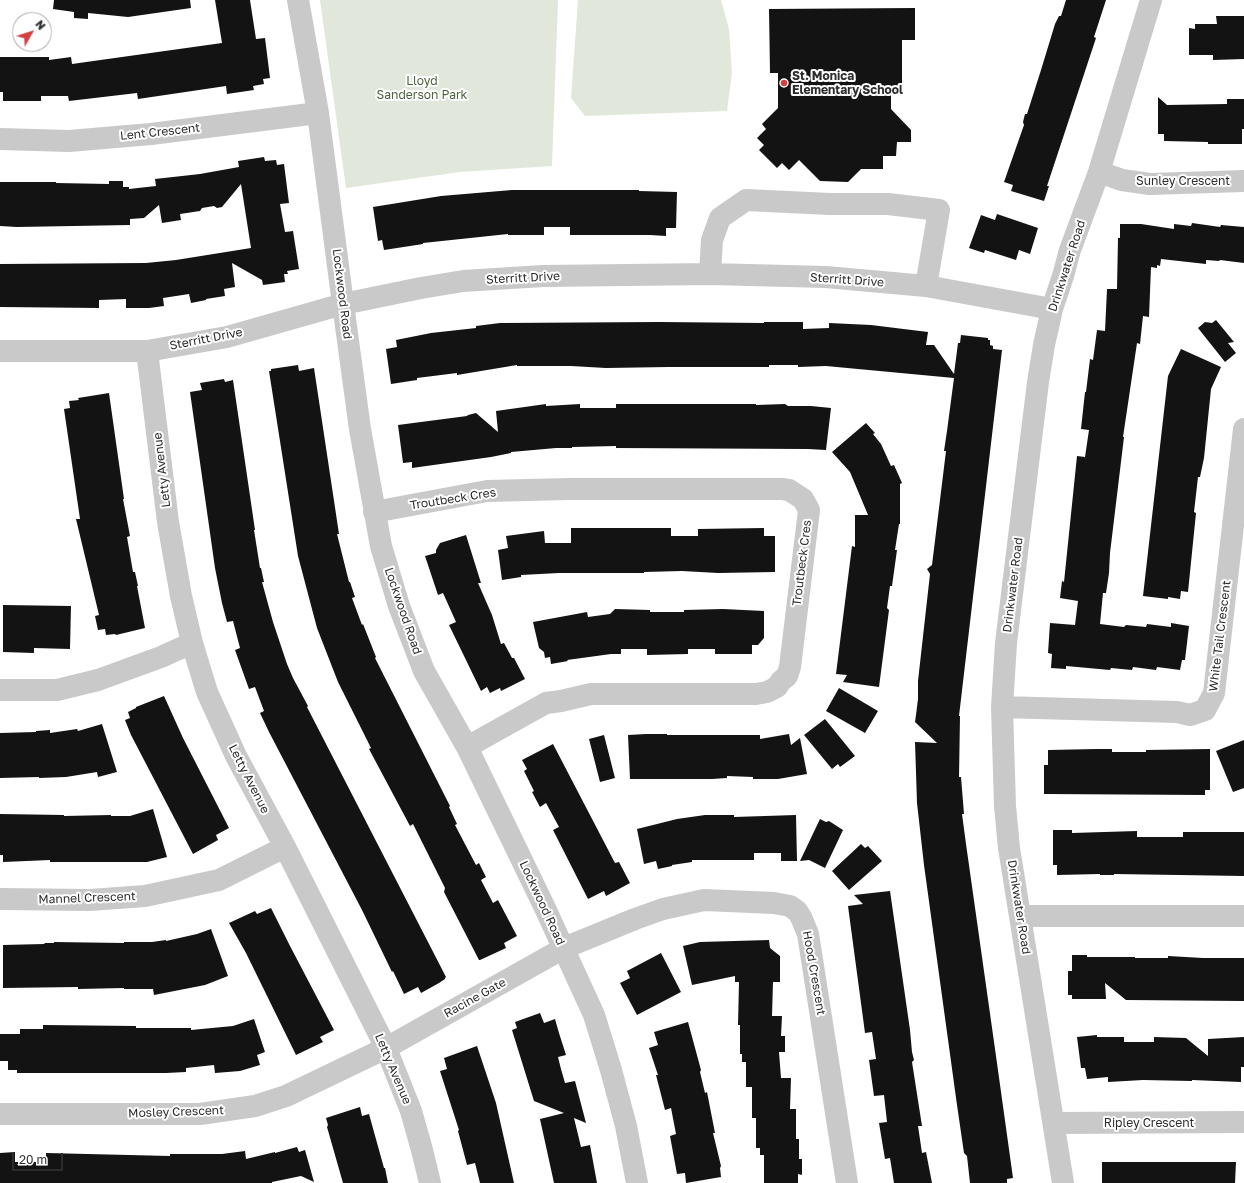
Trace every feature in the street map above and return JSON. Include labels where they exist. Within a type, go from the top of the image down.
[{"type":"street","name":"Lockwood Road","points":[[298,0],[318,113],[343,304],[374,512],[381,546],[399,606],[424,671],[467,747],[564,948],[594,1015],[626,1126],[637,1183]]},
{"type":"street","name":"Drinkwater Road","points":[[1063,1183],[1009,848],[1006,813],[1002,707],[1006,643],[1038,382],[1044,345],[1052,310],[1070,250],[1099,172],[1151,0]]},
{"type":"street","name":"Lent Crescent","points":[[0,139],[69,141],[151,134],[318,113]]},
{"type":"street","name":"Sunley Crescent","points":[[1099,172],[1122,180],[1150,184],[1244,181]]},
{"type":"street","points":[[710,274],[712,240],[720,218],[746,200],[830,204],[888,204],[939,210],[926,286]]},
{"type":"street","name":"Sterritt Drive","points":[[0,351],[147,351],[226,337],[343,304],[463,281],[543,276],[710,274],[826,277],[926,286],[1052,310]]},
{"type":"street","name":"Letty Avenue","points":[[147,351],[168,522],[181,596],[192,643],[207,692],[236,756],[285,847],[386,1048],[411,1110],[430,1183]]},
{"type":"street","name":"White Tail Crescent","points":[[1002,707],[1177,712],[1190,715],[1205,710],[1214,693],[1244,429]]},
{"type":"street","name":"Troutbeck Cres","points":[[374,512],[487,492],[568,489],[782,489],[789,490],[803,498],[809,510],[790,667],[787,676],[776,687],[767,692],[756,694],[591,694],[546,703],[467,747]]},
{"type":"street","points":[[0,690],[57,690],[98,680],[161,657],[192,643]]},
{"type":"street","name":"Mannel Crescent","points":[[0,899],[90,900],[145,896],[219,880],[285,847]]},
{"type":"street","name":"Hood Crescent","points":[[564,948],[663,909],[704,900],[774,903],[790,906],[797,911],[808,934],[847,1183]]},
{"type":"street","points":[[1021,916],[1244,916]]},
{"type":"street","name":"Racine Gate","points":[[386,1048],[564,948]]},
{"type":"street","name":"Mosley Crescent","points":[[0,1114],[200,1114],[255,1106],[286,1096],[386,1048]]},
{"type":"street","name":"Ripley Crescent","points":[[1054,1123],[1244,1122]]},
{"type":"green space","name":"Lloyd Sanderson Park","points":[[320,0],[558,0],[552,166],[460,172],[346,188]]},
{"type":"green space","points":[[578,0],[721,0],[729,29],[732,73],[727,111],[585,116],[571,98]]},
{"type":"building","points":[[54,0],[190,0],[191,8],[128,17],[88,13],[88,19],[74,18],[74,12],[53,9]]},
{"type":"building","points":[[215,0],[250,0],[256,39],[265,38],[270,78],[263,79],[264,84],[253,86],[254,90],[227,94],[226,86],[138,99],[137,93],[69,101],[68,96],[41,96],[41,101],[3,101],[3,92],[0,92],[0,57],[49,57],[49,60],[71,57],[72,64],[222,43]]},
{"type":"building","points":[[1066,0],[1106,0],[1094,37],[1096,38],[1047,186],[1049,186],[1044,201],[1011,191],[1013,185],[1004,182],[1024,125],[1023,122],[1025,114],[1027,114],[1055,24],[1059,16],[1061,16]]},
{"type":"building","points":[[915,8],[915,40],[902,40],[902,91],[891,91],[891,109],[911,130],[911,142],[897,142],[896,156],[883,156],[883,169],[861,169],[848,182],[820,181],[799,160],[789,170],[782,163],[777,168],[759,150],[764,145],[757,138],[766,129],[762,124],[778,108],[778,73],[770,73],[769,9]]},
{"type":"building","points":[[1216,16],[1244,16],[1244,59],[1213,60],[1213,55],[1189,55],[1189,28],[1195,29],[1195,24],[1217,24]]},
{"type":"building","points":[[1158,97],[1167,105],[1227,104],[1227,99],[1244,99],[1244,129],[1242,129],[1242,144],[1208,144],[1208,142],[1164,141],[1164,134],[1158,134]]},
{"type":"building","points":[[264,157],[265,161],[276,160],[277,165],[284,164],[289,203],[280,204],[285,232],[293,231],[299,269],[287,271],[288,274],[284,274],[285,282],[263,285],[262,280],[232,263],[235,287],[224,289],[225,296],[191,303],[189,294],[163,298],[164,306],[149,308],[126,308],[126,299],[99,300],[99,308],[0,307],[0,264],[146,263],[176,260],[251,248],[241,184],[222,207],[217,208],[214,206],[202,208],[200,211],[180,214],[181,220],[162,223],[159,205],[144,218],[130,219],[130,225],[17,227],[0,226],[0,182],[109,184],[109,181],[123,181],[123,187],[129,187],[129,189],[156,186],[155,179],[200,174],[239,167],[238,161]]},
{"type":"building","points":[[512,190],[639,190],[677,192],[676,228],[666,228],[666,236],[570,235],[570,227],[544,227],[544,235],[508,234],[423,243],[384,250],[382,240],[378,241],[373,207],[441,196]]},
{"type":"building","points":[[997,214],[1038,228],[1030,254],[1019,250],[1016,260],[985,250],[984,253],[969,248],[981,215],[995,220]]},
{"type":"building","points":[[1192,223],[1220,227],[1221,225],[1244,227],[1244,263],[1206,260],[1206,264],[1161,259],[1160,266],[1157,265],[1157,268],[1151,267],[1149,317],[1143,316],[1140,344],[1137,343],[1123,437],[1109,573],[1106,593],[1103,593],[1100,624],[1124,627],[1126,625],[1146,627],[1147,624],[1171,627],[1171,623],[1189,626],[1185,660],[1182,660],[1180,670],[1157,667],[1156,670],[1133,667],[1132,670],[1111,668],[1110,670],[1066,666],[1066,669],[1051,668],[1052,654],[1048,653],[1050,623],[1075,625],[1078,601],[1060,598],[1062,581],[1064,582],[1077,456],[1085,457],[1089,430],[1081,429],[1090,359],[1093,360],[1097,330],[1105,331],[1107,289],[1117,289],[1118,238],[1120,238],[1120,224],[1141,224],[1174,229],[1174,224],[1191,226]]},
{"type":"building","points":[[1216,320],[1234,342],[1228,343],[1236,353],[1225,362],[1198,328],[1205,322],[1212,323]]},
{"type":"building","points":[[803,322],[803,329],[829,328],[829,323],[871,325],[928,332],[926,345],[934,345],[954,374],[958,343],[960,343],[961,335],[988,338],[988,340],[990,340],[990,345],[993,346],[993,349],[1002,350],[959,716],[959,777],[961,777],[964,814],[962,814],[966,844],[1013,1178],[1007,1179],[1007,1183],[970,1183],[967,1156],[964,1153],[957,1105],[924,865],[917,803],[915,742],[937,743],[915,722],[930,574],[927,569],[932,565],[946,451],[944,451],[954,378],[826,366],[798,367],[798,365],[769,365],[769,367],[606,368],[517,365],[457,375],[457,373],[417,378],[417,380],[391,384],[386,349],[397,347],[396,340],[431,333],[476,328],[476,326],[500,323]]},
{"type":"building","points":[[1181,349],[1221,367],[1211,389],[1204,458],[1200,477],[1198,477],[1188,592],[1181,591],[1180,599],[1168,597],[1168,599],[1143,596],[1168,376]]},
{"type":"building","points":[[298,365],[299,371],[314,368],[339,534],[337,534],[349,582],[355,597],[352,598],[362,625],[363,624],[376,657],[375,658],[450,806],[449,807],[457,824],[455,825],[476,865],[479,863],[486,877],[481,880],[493,903],[498,900],[517,936],[504,943],[506,948],[480,960],[444,892],[445,888],[413,824],[410,826],[369,749],[371,748],[338,682],[317,628],[298,556],[269,371],[271,371],[271,369]]},
{"type":"building","points":[[224,379],[225,382],[233,380],[254,530],[260,568],[264,582],[262,582],[287,664],[308,706],[307,707],[446,977],[439,983],[421,993],[418,987],[404,994],[393,971],[392,972],[362,910],[269,732],[260,713],[264,711],[255,687],[249,689],[235,650],[240,648],[233,621],[227,622],[215,568],[190,392],[202,390],[200,383]]},
{"type":"building","points":[[109,393],[123,499],[130,536],[127,537],[133,572],[135,572],[138,586],[145,628],[116,635],[106,635],[105,629],[98,630],[95,616],[99,615],[76,519],[80,519],[64,409],[70,408],[69,401]]},
{"type":"building","points":[[546,404],[546,406],[580,404],[580,408],[616,408],[616,404],[785,404],[788,406],[831,408],[826,450],[616,448],[616,446],[572,447],[511,452],[491,457],[412,468],[412,462],[403,463],[398,425],[467,416],[476,413],[498,432],[496,411]]},
{"type":"building","points":[[866,423],[875,433],[873,434],[881,444],[891,466],[894,465],[902,483],[900,484],[900,524],[895,550],[897,550],[892,586],[890,586],[887,608],[889,610],[879,687],[843,682],[847,675],[836,674],[852,546],[855,547],[855,515],[868,515],[850,472],[832,452]]},
{"type":"building","points":[[571,528],[671,528],[671,536],[698,536],[698,529],[764,528],[764,536],[775,536],[775,572],[718,573],[682,571],[644,573],[559,573],[521,575],[521,577],[502,580],[498,550],[508,548],[506,536],[544,531],[545,543],[571,543]]},
{"type":"building","points":[[466,535],[481,583],[478,583],[492,615],[501,644],[504,643],[525,679],[501,691],[500,688],[490,693],[487,687],[481,691],[449,625],[456,622],[443,593],[438,595],[425,556],[436,553],[440,543]]},
{"type":"building","points":[[3,605],[71,606],[70,649],[34,648],[34,653],[3,652]]},
{"type":"building","points":[[615,609],[650,610],[650,612],[684,612],[684,610],[723,609],[764,611],[764,638],[758,645],[752,645],[752,654],[715,654],[715,649],[688,649],[688,654],[647,655],[647,649],[621,649],[621,654],[567,660],[568,661],[551,664],[550,657],[545,658],[544,652],[539,648],[533,622],[587,612],[588,617],[610,614]]},
{"type":"building","points":[[839,688],[878,711],[865,733],[826,711]]},
{"type":"building","points":[[164,696],[183,738],[229,828],[216,835],[218,840],[193,854],[131,735],[125,720],[130,718],[128,712],[136,707]]},
{"type":"building","points":[[825,719],[855,756],[840,767],[838,764],[832,769],[804,735]]},
{"type":"building","points":[[102,724],[117,772],[98,777],[97,772],[66,777],[0,778],[0,733],[50,730],[50,733],[77,729],[78,731]]},
{"type":"building","points":[[789,734],[791,745],[800,738],[807,774],[778,779],[753,779],[753,777],[727,776],[727,778],[712,779],[630,779],[628,735],[760,735],[760,739]]},
{"type":"building","points":[[604,735],[615,778],[600,782],[589,739]]},
{"type":"building","points":[[1244,740],[1244,788],[1233,792],[1216,751]]},
{"type":"building","points":[[553,744],[615,863],[619,862],[630,883],[606,896],[604,891],[588,899],[553,830],[559,827],[546,803],[540,807],[532,792],[534,791],[524,771],[527,769],[522,760]]},
{"type":"building","points":[[1112,749],[1112,752],[1146,752],[1146,750],[1210,749],[1210,790],[1205,790],[1205,795],[1044,794],[1044,765],[1048,765],[1048,750]]},
{"type":"building","points":[[153,809],[167,857],[147,862],[50,862],[50,860],[3,862],[3,855],[0,855],[0,814],[130,816]]},
{"type":"building","points":[[705,815],[734,815],[734,817],[796,815],[797,861],[781,861],[781,853],[754,853],[754,860],[692,860],[692,862],[658,869],[656,861],[644,864],[637,829],[677,819]]},
{"type":"building","points":[[820,819],[826,822],[829,821],[843,830],[825,868],[809,860],[800,861]]},
{"type":"building","points":[[1053,830],[1072,830],[1072,833],[1137,831],[1137,837],[1183,837],[1183,832],[1244,832],[1244,876],[1114,874],[1057,875],[1057,865],[1053,865]]},
{"type":"building","points":[[861,844],[865,848],[868,846],[882,861],[849,890],[832,871]]},
{"type":"building","points":[[890,891],[914,1060],[912,1062],[922,1126],[918,1126],[922,1153],[926,1152],[932,1183],[894,1183],[890,1158],[885,1159],[879,1123],[887,1122],[884,1095],[874,1096],[869,1060],[876,1059],[872,1032],[865,1033],[848,906],[863,904],[854,895]]},
{"type":"building","points":[[271,908],[334,1030],[320,1037],[323,1042],[296,1055],[246,953],[229,923],[255,911],[257,914]]},
{"type":"building","points":[[211,929],[228,976],[205,985],[154,995],[153,989],[78,989],[78,987],[3,988],[3,945],[44,944],[54,942],[124,943],[166,941],[197,934]]},
{"type":"building","points":[[769,940],[770,948],[780,956],[780,982],[773,982],[772,1016],[782,1016],[781,1036],[785,1036],[785,1052],[779,1052],[781,1078],[791,1078],[790,1109],[796,1109],[796,1139],[799,1139],[799,1159],[802,1159],[802,1175],[798,1174],[798,1183],[764,1183],[764,1155],[760,1155],[760,1148],[756,1148],[756,1118],[752,1118],[752,1087],[746,1087],[746,1062],[742,1062],[742,1054],[740,1054],[740,1025],[738,1025],[739,982],[735,982],[735,976],[692,985],[683,946],[700,942]]},
{"type":"building","points":[[661,953],[681,992],[637,1015],[620,983],[630,978],[627,971]]},
{"type":"building","points":[[1072,955],[1087,955],[1087,957],[1135,958],[1168,958],[1168,956],[1244,958],[1244,1001],[1126,1000],[1105,983],[1106,999],[1072,999],[1072,995],[1068,995],[1068,971],[1072,971]]},
{"type":"building","points":[[540,1013],[544,1023],[555,1019],[566,1055],[558,1057],[561,1069],[565,1083],[575,1081],[586,1123],[574,1118],[581,1147],[590,1145],[597,1183],[554,1183],[540,1119],[564,1113],[534,1101],[512,1030],[517,1028],[515,1022]]},
{"type":"building","points":[[254,1019],[265,1052],[257,1055],[260,1065],[240,1071],[215,1073],[214,1065],[186,1068],[186,1072],[166,1073],[17,1073],[17,1070],[8,1070],[8,1061],[0,1061],[0,1034],[20,1034],[20,1029],[43,1029],[43,1025],[136,1026],[136,1028],[191,1028],[191,1030],[233,1026]]},
{"type":"building","points":[[688,1022],[701,1070],[700,1072],[705,1093],[707,1092],[715,1133],[713,1133],[721,1166],[721,1177],[686,1183],[685,1173],[677,1174],[670,1136],[676,1134],[671,1108],[665,1110],[656,1075],[658,1075],[649,1048],[658,1045],[654,1032]]},
{"type":"building","points":[[1097,1035],[1097,1037],[1124,1037],[1124,1042],[1154,1042],[1154,1037],[1186,1038],[1208,1056],[1208,1039],[1244,1037],[1244,1067],[1241,1067],[1241,1082],[1143,1080],[1108,1082],[1108,1077],[1087,1079],[1085,1068],[1081,1068],[1077,1037]]},
{"type":"building","points":[[477,1046],[496,1103],[514,1183],[480,1183],[475,1163],[467,1165],[459,1130],[440,1071],[447,1069],[444,1058]]},
{"type":"building","points":[[360,1107],[362,1116],[369,1114],[388,1183],[343,1183],[327,1127],[328,1125],[326,1118]]},
{"type":"building","points":[[297,1147],[299,1152],[305,1150],[314,1182],[301,1176],[272,1183],[0,1183],[0,1153],[15,1152],[15,1162],[46,1162],[46,1153],[170,1156],[170,1154],[222,1154],[245,1151],[246,1159]]},
{"type":"building","points":[[1102,1162],[1236,1162],[1235,1183],[1102,1183]]},
{"type":"place","name":"St. Monica Elementary School","points":[[784,83]]}]
